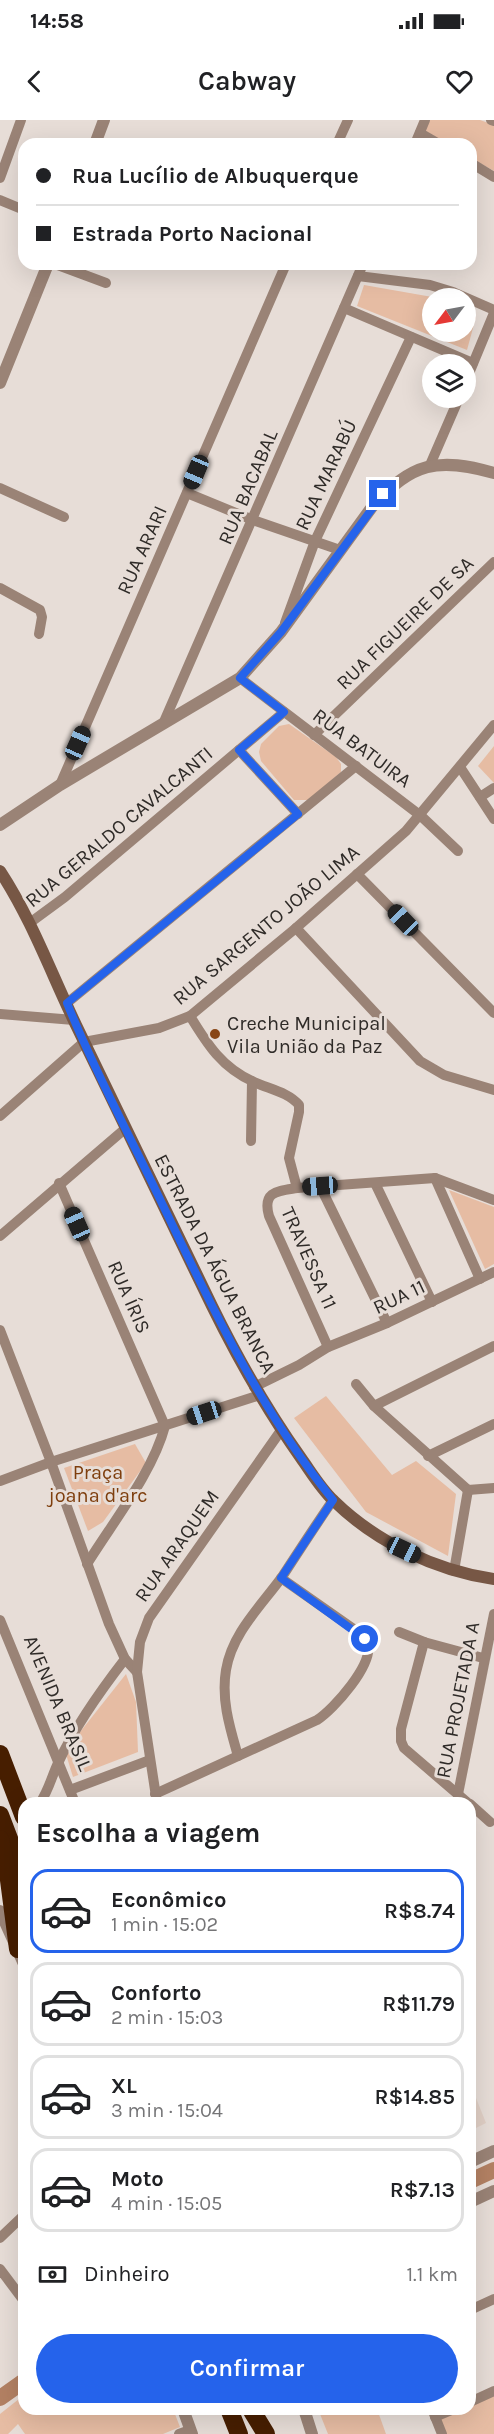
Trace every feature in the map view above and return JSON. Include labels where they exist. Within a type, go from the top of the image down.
[{"type":"highway","points":[[0,1754],[18,1801]]},
{"type":"highway","points":[[0,1815],[18,1862]]},
{"type":"highway","points":[[0,1839],[18,1937]]},
{"type":"highway","points":[[253,2415],[261,2434]]},
{"type":"highway","points":[[254,2415],[266,2434]]},
{"type":"main road","name":"ESTRADA DA ÁGUA BRANCA","points":[[0,871],[31,922],[84,1042],[257,1391],[282,1430],[333,1500],[386,1541],[454,1571],[494,1579]]},
{"type":"street","points":[[0,178],[21,120]]},
{"type":"street","points":[[97,138],[104,120]]},
{"type":"street","points":[[340,138],[348,120]]},
{"type":"street","points":[[418,138],[425,120]]},
{"type":"street","points":[[420,132],[430,138]]},
{"type":"street","points":[[477,167],[494,177]]},
{"type":"street","points":[[0,200],[18,208]]},
{"type":"street","points":[[0,383],[46,270]]},
{"type":"street","points":[[71,270],[106,283]]},
{"type":"street","name":"RUA ARARI","points":[[60,785],[283,270]]},
{"type":"street","name":"RUA BACABAL","points":[[163,724],[360,270]]},
{"type":"street","points":[[358,276],[430,285],[453,292],[494,311],[476,356]]},
{"type":"street","points":[[345,308],[452,354]]},
{"type":"street","name":"RUA MARABÚ","points":[[281,632],[315,541],[411,337]]},
{"type":"street","points":[[430,465],[455,408]]},
{"type":"street","points":[[0,825],[60,785],[240,678],[281,632],[383,494],[414,472],[430,465],[443,463],[470,466],[494,473]]},
{"type":"street","points":[[0,488],[64,517]]},
{"type":"street","points":[[187,493],[253,520],[340,550]]},
{"type":"street","name":"RUA FIGUEIRE DE SA","points":[[314,735],[494,562]]},
{"type":"street","points":[[0,588],[40,610],[42,617],[39,634]]},
{"type":"street","name":"RUA BATUIRA","points":[[240,678],[421,816],[458,851]]},
{"type":"street","name":"RUA GERALDO CAVALCANTI","points":[[31,922],[65,897],[284,712]]},
{"type":"street","name":"RUA SARGENTO JOÃO LIMA","points":[[84,1042],[159,1028],[190,1016],[296,928],[421,816],[494,725]]},
{"type":"street","points":[[239,750],[298,814]]},
{"type":"street","points":[[67,1003],[356,766]]},
{"type":"street","points":[[460,767],[494,819]]},
{"type":"street","points":[[480,796],[494,788]]},
{"type":"street","points":[[357,873],[494,1013]]},
{"type":"street","points":[[296,928],[420,1061],[444,1075],[494,1090]]},
{"type":"street","points":[[0,1014],[74,1020]]},
{"type":"street","points":[[190,1016],[219,1059],[252,1081],[289,1096],[299,1105],[289,1158],[297,1188]]},
{"type":"street","points":[[0,1116],[84,1042]]},
{"type":"street","points":[[250,1141],[252,1081]]},
{"type":"street","points":[[0,1236],[59,1183],[126,1128]]},
{"type":"street","points":[[435,1179],[480,1279]]},
{"type":"street","name":"TRAVESSA 11","points":[[328,1347],[266,1206],[268,1198],[279,1191],[297,1188],[435,1179],[494,1200]]},
{"type":"street","name":"RUA ÍRIS","points":[[59,1183],[165,1426]]},
{"type":"street","points":[[375,1183],[432,1302]]},
{"type":"street","points":[[320,1186],[387,1323]]},
{"type":"street","name":"RUA 11","points":[[0,1481],[51,1462],[165,1426],[257,1391],[328,1347],[387,1323],[494,1272]]},
{"type":"street","points":[[0,1330],[51,1462],[109,1624],[125,1659],[137,1672]]},
{"type":"street","points":[[374,1406],[494,1346]]},
{"type":"street","points":[[356,1384],[374,1406],[468,1490],[494,1488]]},
{"type":"street","points":[[428,1456],[494,1424]]},
{"type":"street","points":[[87,1564],[151,1462],[165,1426]]},
{"type":"street","name":"RUA ARAQUEM","points":[[156,1797],[137,1672],[141,1642],[149,1618],[282,1430]]},
{"type":"street","points":[[454,1571],[468,1490]]},
{"type":"street","points":[[238,1756],[227,1717],[225,1691],[230,1653],[236,1639],[281,1578],[333,1500]]},
{"type":"street","points":[[158,1797],[327,1714],[368,1658],[370,1650],[368,1644],[358,1632],[281,1578]]},
{"type":"street","name":"RUA PROJETADA A","points":[[458,1794],[483,1658],[494,1614]]},
{"type":"street","name":"AVENIDA BRASIL","points":[[0,1620],[73,1797]]},
{"type":"street","points":[[399,1632],[424,1642],[483,1658]]},
{"type":"street","points":[[424,1642],[401,1729],[401,1741],[412,1756],[461,1797]]},
{"type":"street","points":[[43,1797],[58,1762],[125,1659]]},
{"type":"street","points":[[70,1790],[150,1760]]},
{"type":"street","points":[[476,1810],[490,1822]]},
{"type":"street","points":[[0,1911],[18,1950]]},
{"type":"street","points":[[476,2159],[494,2151]]},
{"type":"street","points":[[476,2199],[494,2191]]},
{"type":"street","points":[[0,2238],[18,2222]]},
{"type":"street","points":[[0,2269],[18,2293]]},
{"type":"street","points":[[476,2307],[494,2299]]},
{"type":"street","points":[[476,2399],[494,2391]]},
{"type":"street","points":[[184,2415],[187,2433]]},
{"type":"street","points":[[306,2415],[312,2434]]},
{"type":"street","points":[[434,2415],[442,2434]]},
{"type":"shaded area","points":[[476,2098],[486,2123],[476,2128]]},
{"type":"green space","points":[[430,120],[480,120],[494,125],[494,171],[477,161],[477,138],[437,138],[425,131]]},
{"type":"green space","points":[[364,285],[422,295],[422,332],[357,306]]},
{"type":"green space","points":[[447,342],[469,342],[467,350]]},
{"type":"green space","points":[[289,724],[336,757],[341,764],[341,772],[309,800],[294,800],[261,761],[259,752],[261,744],[279,726]]},
{"type":"green space","points":[[494,746],[494,783],[478,766]]},
{"type":"green space","points":[[449,1190],[494,1207],[494,1264],[485,1269]]},
{"type":"green space","points":[[326,1396],[392,1475],[416,1461],[456,1494],[448,1556],[366,1512],[294,1418]]},
{"type":"green space","name":"Praça joana d'arc","points":[[135,1444],[146,1463],[103,1522],[88,1531],[64,1468]]},
{"type":"green space","points":[[126,1674],[136,1702],[138,1752],[73,1777],[65,1751]]},
{"type":"green space","points":[[494,2391],[494,2434],[442,2434],[435,2417],[476,2415],[476,2399]]},
{"type":"green space","points":[[18,2400],[18,2415],[175,2415],[180,2427],[163,2434],[25,2434],[18,2424],[8,2434],[0,2434],[0,2414]]},
{"type":"green space","points":[[320,2415],[379,2415],[386,2434],[328,2434]]},
{"type":"waterway","points":[[476,2178],[494,2170]]},
{"type":"waterway","points":[[0,2398],[18,2385]]},
{"type":"place","name":"Creche Municipal Vila União da Paz","points":[[215,1034]]},
{"type":"route","points":[[365,1639],[281,1578],[333,1500],[295,1449],[254,1387],[167,1214],[67,1003],[298,814],[239,750],[284,712],[240,678],[281,632],[383,494]]}]
